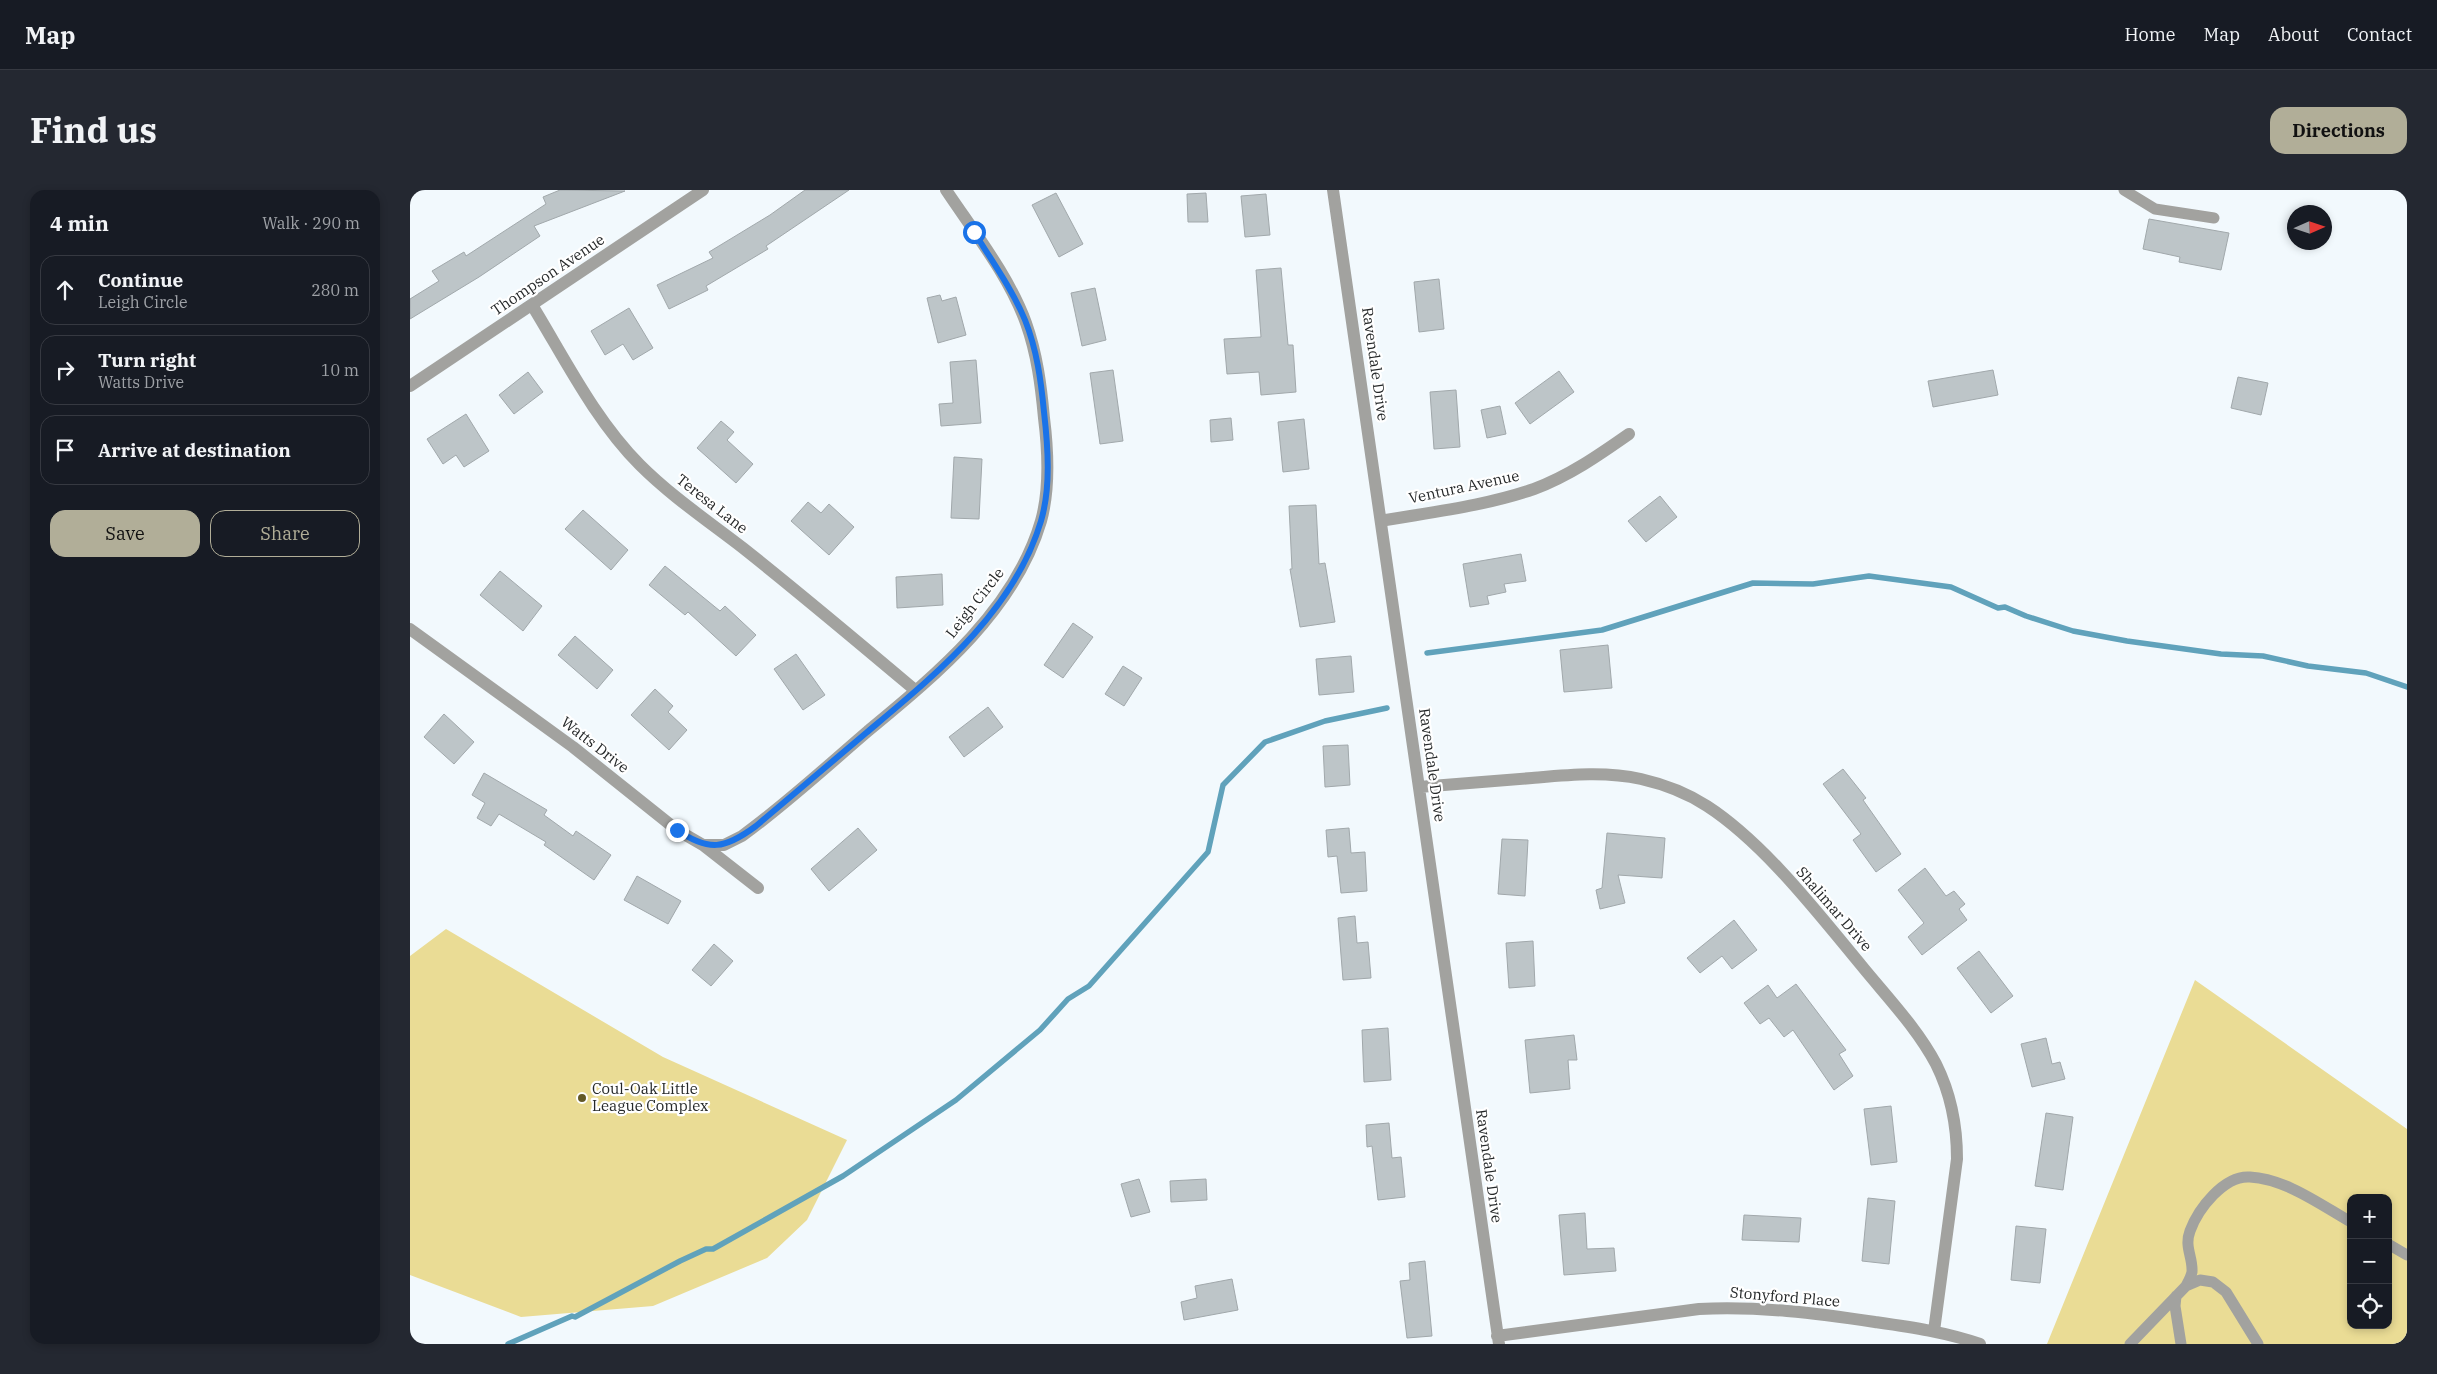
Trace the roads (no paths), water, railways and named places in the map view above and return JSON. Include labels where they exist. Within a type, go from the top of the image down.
[{"type":"street","name":"Thompson Avenue","points":[[410,386],[703,190]]},
{"type":"street","name":"Leigh Circle","points":[[703,845],[724,845],[742,836],[915,690],[968,640],[1012,584],[1031,549],[1041,519],[1046,489],[1046,435],[1040,380],[1034,348],[1026,322],[1013,294],[946,190]]},
{"type":"street","name":"Ravendale Drive","points":[[1334,190],[1498,1340]]},
{"type":"street","name":"Teresa Lane","points":[[532,305],[582,388],[616,436],[639,464],[667,490],[828,616],[915,690]]},
{"type":"street","name":"Ventura Avenue","points":[[1381,521],[1493,501],[1534,489],[1584,465],[1629,434]]},
{"type":"street","name":"Watts Drive","points":[[410,628],[573,747],[677,830],[703,845],[758,888]]},
{"type":"street","name":"Shalimar Drive","points":[[1419,787],[1571,775],[1618,775],[1641,779],[1677,790],[1706,805],[1734,827],[1765,856],[1819,915],[1905,1018],[1928,1050],[1944,1085],[1952,1108],[1957,1135],[1957,1159],[1934,1331]]},
{"type":"street","name":"Stonyford Place","points":[[1498,1340],[1699,1309],[1732,1307],[1783,1310],[1934,1331],[1980,1344]]},
{"type":"lane","points":[[2124,190],[2155,209],[2214,218]]},
{"type":"lane","points":[[2130,1344],[2186,1286],[2192,1273],[2187,1250],[2190,1232],[2203,1207],[2213,1194],[2236,1179],[2249,1177],[2273,1182],[2308,1197],[2347,1220]]},
{"type":"lane","points":[[2392,1246],[2407,1255]]},
{"type":"lane","points":[[2186,1286],[2200,1280],[2213,1282],[2226,1292],[2258,1344]]},
{"type":"lane","points":[[2176,1296],[2175,1306],[2181,1344]]},
{"type":"waterway","points":[[1427,653],[1602,630],[1753,583],[1813,584],[1869,576],[1951,587],[1998,608],[2005,607],[2073,631],[2127,641],[2221,654],[2263,656],[2308,666],[2366,673],[2407,687]]},
{"type":"waterway","points":[[508,1344],[572,1316],[575,1317],[680,1261],[706,1249],[713,1249],[843,1176],[956,1100],[1040,1030],[1068,999],[1089,986],[1208,852],[1223,785],[1265,742],[1325,721],[1387,708]]},
{"type":"place","name":"Coul-Oak Little League Complex","points":[[582,1098]]}]
